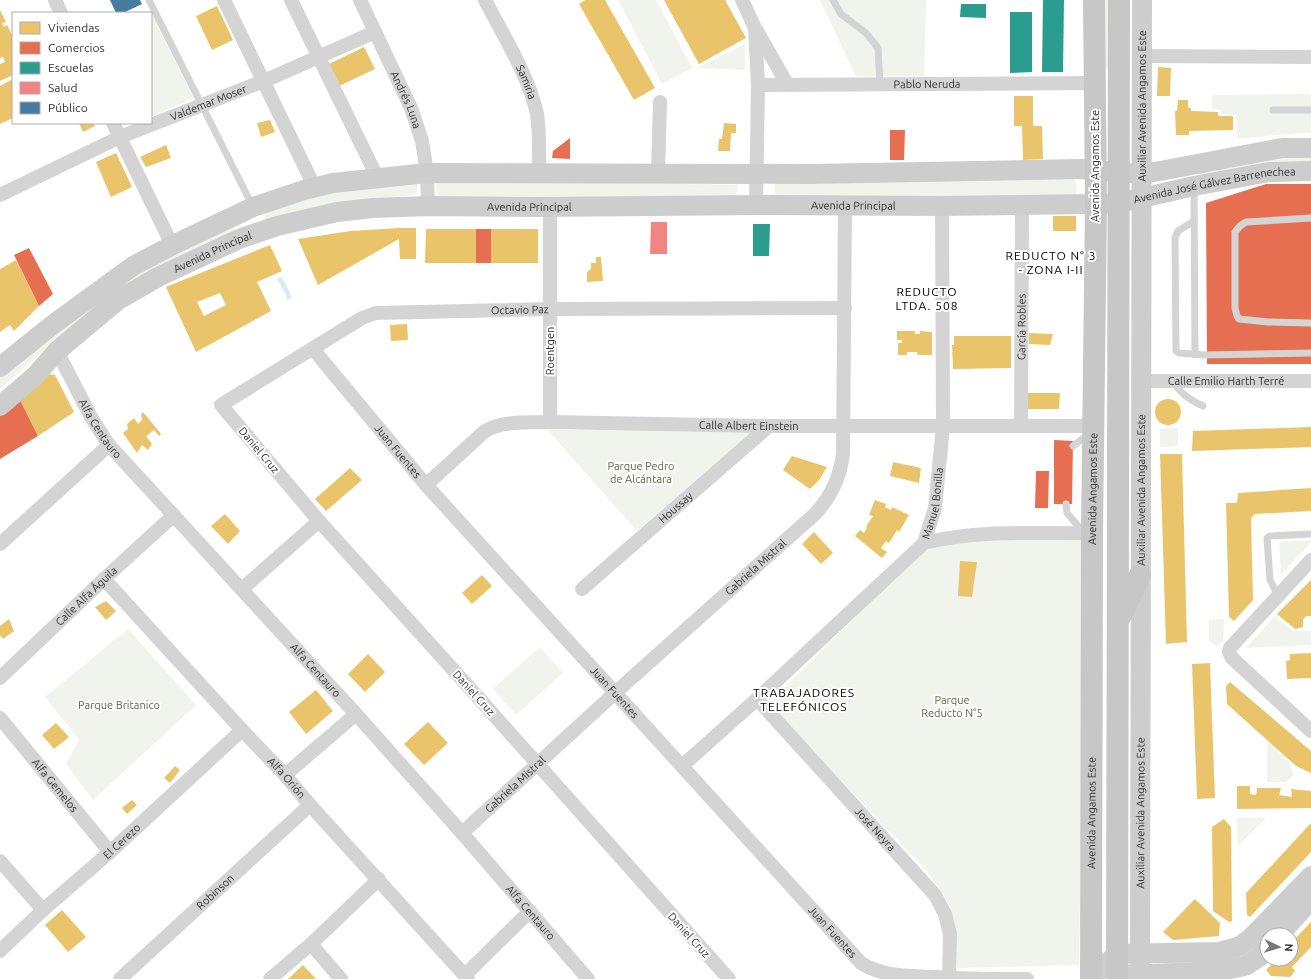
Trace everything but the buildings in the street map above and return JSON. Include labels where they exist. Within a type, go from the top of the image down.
[{"type":"main road","name":"Avenida Angamos Este","points":[[1087,979],[1088,533],[1093,428],[1096,204],[1094,0]]},
{"type":"main road","points":[[1116,977],[1119,0]]},
{"type":"main road","name":"Auxiliar Avenida Angamos Este","points":[[1140,976],[1142,0]]},
{"type":"main road","points":[[1119,172],[1142,174],[1282,148],[1311,148]]},
{"type":"main road","points":[[1192,165],[1194,186]]},
{"type":"main road","name":"Avenida Principal","points":[[0,367],[58,321],[133,266],[172,245],[250,209],[333,183],[427,173],[812,174],[1096,169],[1119,172]]},
{"type":"main road","name":"Avenida José Gálvez Barrenechea","points":[[1118,203],[1194,186],[1269,172],[1311,170]]},
{"type":"main road","name":"Avenida Principal","points":[[0,406],[35,376],[57,351],[118,300],[158,277],[239,239],[277,226],[337,212],[372,208],[428,206],[942,206],[1118,203]]},
{"type":"main road","points":[[250,209],[256,233]]},
{"type":"main road","points":[[1118,622],[1140,575]]},
{"type":"main road","points":[[1087,979],[1117,954],[1219,952],[1238,947],[1250,939],[1311,876]]},
{"type":"main road","points":[[1286,927],[1311,900]]},
{"type":"main road","points":[[1087,979],[1220,971],[1236,974],[1244,966],[1259,957]]},
{"type":"street","points":[[55,0],[61,12]]},
{"type":"street","points":[[224,0],[315,188]]},
{"type":"street","points":[[291,0],[378,179]]},
{"type":"street","name":"Andrés Luna","points":[[360,0],[412,108],[422,141],[427,173],[428,206]]},
{"type":"street","name":"Samiria","points":[[485,0],[529,85],[537,115],[539,133],[539,173]]},
{"type":"street","points":[[742,0],[755,28],[787,84]]},
{"type":"street","points":[[755,28],[758,84],[756,205]]},
{"type":"street","name":"Valdemar Moser","points":[[0,195],[120,137],[264,81],[375,32]]},
{"type":"street","points":[[1142,56],[1311,57]]},
{"type":"street","name":"Pablo Neruda","points":[[758,84],[1095,83]]},
{"type":"street","points":[[658,173],[660,102]]},
{"type":"street","points":[[114,124],[172,245]]},
{"type":"street","name":"Gabriela Mistral","points":[[462,833],[824,505],[831,493],[840,470],[843,454],[845,205]]},
{"type":"street","name":"García Robles","points":[[1021,426],[1022,205]]},
{"type":"street","name":"Manuel Bonilla","points":[[682,766],[757,699],[924,543],[935,508],[943,426],[942,206]]},
{"type":"street","name":"Roentgen","points":[[550,207],[550,422]]},
{"type":"street","name":"Octavio Paz","points":[[221,405],[362,318],[376,313],[550,309],[845,308]]},
{"type":"street","name":"Juan Fuentes","points":[[313,349],[426,485],[861,963],[876,971],[896,975],[949,978],[1027,979]]},
{"type":"street","name":"Alfa Centauro","points":[[57,351],[91,417],[109,445],[356,714],[462,833],[588,979]]},
{"type":"street","name":"Calle Emilio Harth Terré","points":[[1141,381],[1311,381]]},
{"type":"street","name":"Daniel Cruz","points":[[221,405],[318,521],[729,979]]},
{"type":"street","name":"Calle Albert Einstein","points":[[426,485],[472,443],[490,429],[510,423],[550,422],[769,426],[1021,426],[1093,428]]},
{"type":"street","name":"Houssay","points":[[582,589],[769,426]]},
{"type":"street","points":[[0,544],[109,445]]},
{"type":"street","name":"Calle Alfa Águila","points":[[0,678],[104,578],[174,515]]},
{"type":"street","points":[[242,589],[318,521]]},
{"type":"street","points":[[924,543],[946,538],[983,533],[1088,533]]},
{"type":"street","points":[[1311,560],[1230,648],[1229,652],[1232,658],[1311,731]]},
{"type":"street","name":"Alfa Orión","points":[[104,578],[242,730],[285,775],[310,805],[467,977]]},
{"type":"street","name":"José Neyra","points":[[757,699],[935,895],[945,914],[950,934],[949,978]]},
{"type":"street","points":[[285,775],[356,714]]},
{"type":"street","name":"Alfa Gemelos","points":[[0,718],[110,852]]},
{"type":"street","name":"El Cerezo","points":[[0,951],[43,910],[110,852],[242,730]]},
{"type":"street","name":"Robinson","points":[[120,979],[310,805]]},
{"type":"street","points":[[0,860],[43,910]]},
{"type":"street","points":[[270,979],[311,944],[379,879]]},
{"type":"street","points":[[467,977],[530,911]]},
{"type":"street","points":[[311,944],[341,979]]},
{"type":"street","points":[[1219,952],[1236,974]]},
{"type":"lane","points":[[150,0],[202,104],[250,209]]},
{"type":"lane","points":[[833,0],[841,14],[866,33],[878,48],[880,84]]},
{"type":"lane","points":[[1273,110],[1311,110]]},
{"type":"lane","points":[[1194,186],[1195,355]]},
{"type":"lane","points":[[1311,218],[1246,222],[1235,232],[1235,308],[1239,319],[1268,322],[1311,323]]},
{"type":"lane","points":[[1194,221],[1178,231],[1176,238],[1176,351],[1179,353],[1195,355],[1311,353]]},
{"type":"lane","points":[[1172,381],[1189,400],[1202,406]]},
{"type":"lane","points":[[1073,446],[1093,428]]},
{"type":"lane","points":[[1066,504],[1067,513],[1088,533]]},
{"type":"lane","points":[[1278,596],[1270,580],[1267,538],[1270,536],[1311,534]]},
{"type":"green space","points":[[618,0],[656,0],[692,68],[662,84]]},
{"type":"green space","points":[[820,0],[926,0],[924,76],[856,76]]},
{"type":"green space","points":[[1105,0],[1111,0],[1110,76],[1103,59]]},
{"type":"green space","points":[[152,18],[194,98],[152,116]]},
{"type":"green space","points":[[745,44],[745,70],[697,68]]},
{"type":"green space","points":[[1311,94],[1311,133],[1237,139],[1236,115],[1221,114],[1220,110],[1212,109],[1212,95]]},
{"type":"green space","points":[[1311,154],[1311,163],[1200,179],[1199,172],[1271,156]]},
{"type":"green space","points":[[1073,176],[1077,188],[1073,199],[775,199],[775,181]]},
{"type":"green space","points":[[418,180],[417,194],[317,210],[264,222],[265,209],[338,188]]},
{"type":"green space","points":[[437,180],[738,185],[735,198],[436,197]]},
{"type":"green space","points":[[233,227],[234,235],[52,344],[0,389],[0,377],[135,270]]},
{"type":"green space","points":[[1178,428],[1178,446],[1160,447],[1160,429]]},
{"type":"green space","name":"Parque Pedro de Alcántara","points":[[548,430],[754,430],[637,531]]},
{"type":"green space","name":"Parque Reducto N°5","points":[[1085,536],[1079,965],[957,968],[956,929],[948,901],[927,871],[768,704],[920,553],[948,543],[985,537]]},
{"type":"green space","points":[[1311,540],[1311,542],[1281,575],[1279,542]]},
{"type":"green space","points":[[1275,616],[1293,631],[1311,631],[1311,645],[1246,648]]},
{"type":"green space","points":[[1224,619],[1223,641],[1217,647],[1209,641],[1209,620]]},
{"type":"green space","name":"Parque Britanico","points":[[128,629],[196,705],[93,800],[66,764],[79,740],[45,697]]},
{"type":"green space","points":[[540,647],[563,673],[516,715],[493,689]]},
{"type":"green space","points":[[1267,741],[1289,762],[1294,775],[1286,782],[1267,782]]},
{"type":"green space","points":[[1237,818],[1266,818],[1238,846]]},
{"type":"shaded area","points":[[282,277],[292,297],[287,300],[286,295],[277,279]]},
{"type":"district","name":"REDUCTO N° 3 - ZONA I-II","points":[[1051,263]]},
{"type":"district","name":"REDUCTO LTDA. 508","points":[[927,299]]},
{"type":"district","name":"TRABAJADORES TELEFÓNICOS","points":[[804,700]]}]
